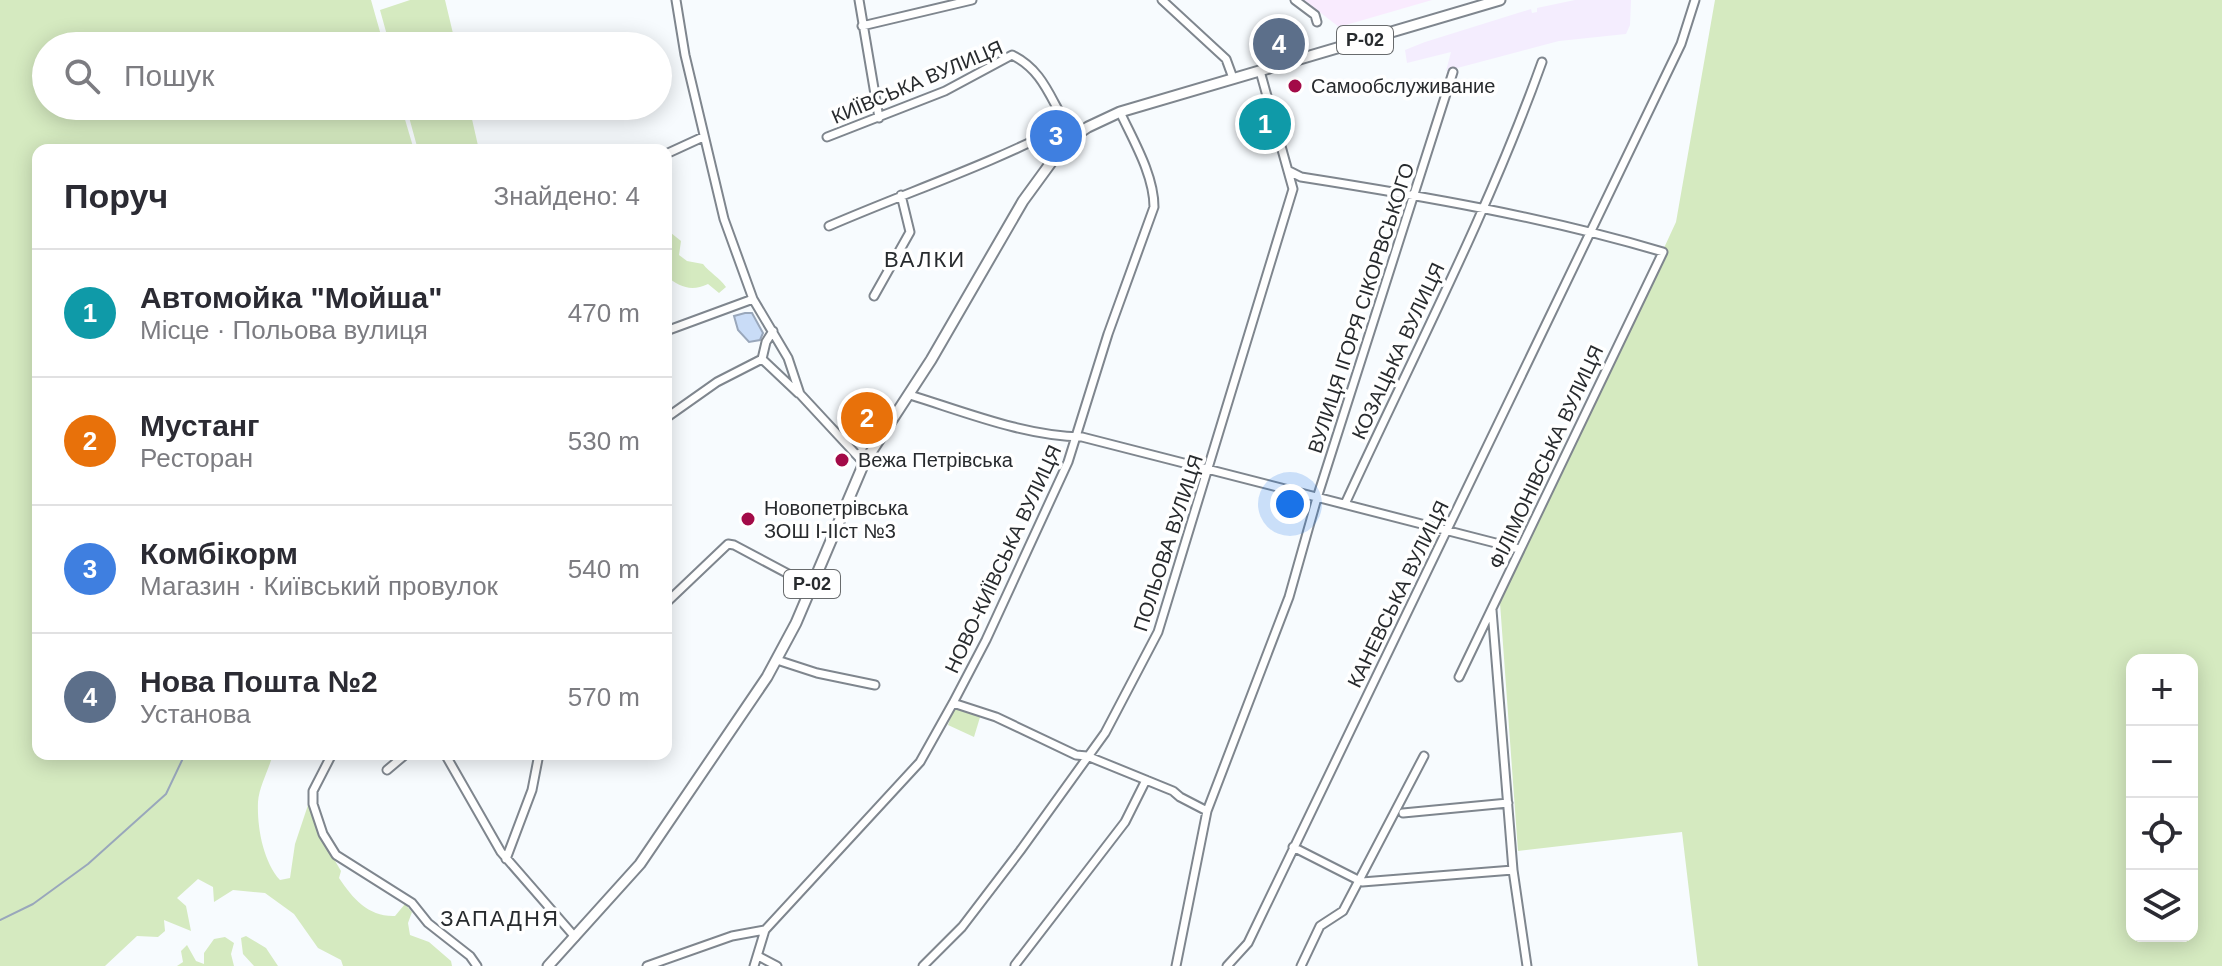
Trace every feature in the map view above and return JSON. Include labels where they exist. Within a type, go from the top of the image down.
[{"type":"main road","name":"Р-02","points":[[548,966],[658,840],[777,660],[864,463],[910,395],[1008,224],[1053,157],[1075,135],[1120,112],[1468,4],[1500,0]]},
{"type":"street","points":[[676,0],[703,137],[724,219],[753,299],[788,358],[800,394]]},
{"type":"street","points":[[859,0],[879,118]]},
{"type":"street","points":[[862,26],[972,0]]},
{"type":"street","points":[[1162,0],[1226,59],[1233,78]]},
{"type":"street","points":[[1295,0],[1315,15],[1317,22]]},
{"type":"street","name":"КАНЕВСЬКА ВУЛИЦЯ","points":[[1227,966],[1248,943],[1681,44],[1695,0]]},
{"type":"street","name":"КИЇВСЬКА ВУЛИЦЯ","points":[[827,137],[945,91],[1012,55],[1022,60],[1042,81],[1075,135]]},
{"type":"street","name":"КОЗАЦЬКА ВУЛИЦЯ","points":[[1345,504],[1521,121],[1542,62]]},
{"type":"street","name":"ПОЛЬОВА ВУЛИЦЯ","points":[[923,966],[962,927],[1105,733],[1158,632],[1293,189],[1260,71]]},
{"type":"street","name":"ВУЛИЦЯ ІГОРЯ СІКОРВСЬКОГО","points":[[1176,966],[1207,811],[1289,597],[1317,498],[1453,72]]},
{"type":"street","name":"НОВО-КИЇВСЬКА ВУЛИЦЯ","points":[[754,966],[765,930],[920,762],[986,640],[1068,462],[1108,334],[1154,207],[1154,193],[1120,112]]},
{"type":"street","points":[[829,226],[1010,154],[1067,124]]},
{"type":"street","points":[[672,151],[703,137]]},
{"type":"street","points":[[1289,171],[1301,177],[1414,195],[1591,231]]},
{"type":"street","points":[[874,296],[910,232],[901,195]]},
{"type":"street","name":"ФІЛІМОНІВСЬКА ВУЛИЦЯ","points":[[1459,677],[1663,252],[1591,231]]},
{"type":"street","points":[[672,329],[753,299]]},
{"type":"street","points":[[672,414],[717,382],[762,359],[766,342],[773,331]]},
{"type":"street","points":[[762,359],[800,394],[864,463]]},
{"type":"street","points":[[910,395],[1020,428],[1066,438],[1077,437],[1519,549]]},
{"type":"street","points":[[672,597],[728,544],[811,586]]},
{"type":"street","points":[[1492,610],[1513,870],[1527,966]]},
{"type":"street","points":[[777,660],[802,669],[875,685]]},
{"type":"street","points":[[953,703],[996,717],[1076,755],[1087,756],[1173,791],[1207,811]]},
{"type":"street","points":[[1301,966],[1320,926],[1343,911],[1424,756]]},
{"type":"street","points":[[329,760],[313,791],[313,804],[323,834],[336,855],[412,903],[428,923],[470,956],[477,966]]},
{"type":"street","points":[[387,770],[399,760]]},
{"type":"street","points":[[448,760],[506,859],[575,937]]},
{"type":"street","points":[[506,859],[532,790],[538,760]]},
{"type":"street","points":[[1014,966],[1125,822],[1146,780]]},
{"type":"street","points":[[1403,813],[1508,803]]},
{"type":"street","points":[[1293,847],[1362,882],[1513,870]]},
{"type":"street","points":[[647,966],[732,936],[765,930]]},
{"type":"street","points":[[758,956],[777,966]]},
{"type":"street","points":[[1014,966],[1025,966]]},
{"type":"shaded area","points":[[1304,0],[1432,0],[1339,27]]},
{"type":"shaded area","points":[[1575,0],[1631,0],[1630,25],[1626,34],[1559,41],[1446,71],[1451,52],[1407,63],[1405,50],[1425,42],[1531,9],[1532,13],[1537,12],[1537,8]]},
{"type":"green space","points":[[0,0],[371,0],[380,32],[32,32],[32,120],[405,120],[412,144],[32,144],[32,760],[271,760],[260,790],[258,812],[265,854],[280,880],[290,878],[295,844],[308,805],[320,835],[341,871],[339,878],[350,893],[362,905],[386,916],[395,916],[405,904],[412,912],[408,923],[410,935],[429,942],[451,961],[452,966],[343,966],[341,960],[318,948],[294,914],[265,893],[233,890],[214,902],[213,887],[198,879],[177,898],[186,906],[191,931],[164,920],[165,931],[158,937],[137,936],[105,966],[0,966]]},
{"type":"green space","points":[[410,0],[445,0],[453,32],[386,32],[380,10]]},
{"type":"green space","points":[[1715,0],[2222,0],[2222,966],[1698,966],[1682,832],[1518,851],[1500,603],[1676,222]]},
{"type":"green space","points":[[410,120],[472,120],[478,144],[416,144]]},
{"type":"green space","points":[[672,234],[681,241],[679,255],[687,261],[703,264],[726,287],[719,293],[708,284],[696,288],[672,280]]},
{"type":"green space","points":[[955,705],[981,714],[974,737],[948,725]]},
{"type":"green space","points":[[246,936],[266,948],[278,966],[254,966],[243,954],[241,938]]},
{"type":"green space","points":[[225,937],[234,943],[231,954],[234,966],[177,966],[183,962],[181,951],[187,945],[196,961],[204,964],[204,953],[214,939]]},
{"type":"water","points":[[752,313],[763,333],[760,340],[749,342],[738,330],[734,316]]},
{"type":"waterway","points":[[0,920],[33,904],[88,864],[166,794],[182,760]]},
{"type":"place","name":"Нова Пошта №2","points":[[1279,44]]},
{"type":"place","name":"Самообслуживание","points":[[1295,86]]},
{"type":"place","name":"Автомойка \"Мойша\"","points":[[1265,124]]},
{"type":"place","name":"Комбікорм","points":[[1056,136]]},
{"type":"place","name":"Мустанг","points":[[867,418]]},
{"type":"place","name":"Вежа Петрівська","points":[[842,460]]},
{"type":"place","name":"Новопетрівська ЗОШ I-IIст №3","points":[[748,519]]},
{"type":"district","name":"ВАЛКИ","points":[[925,259]]},
{"type":"district","name":"ЗАПАДНЯ","points":[[500,918]]}]
